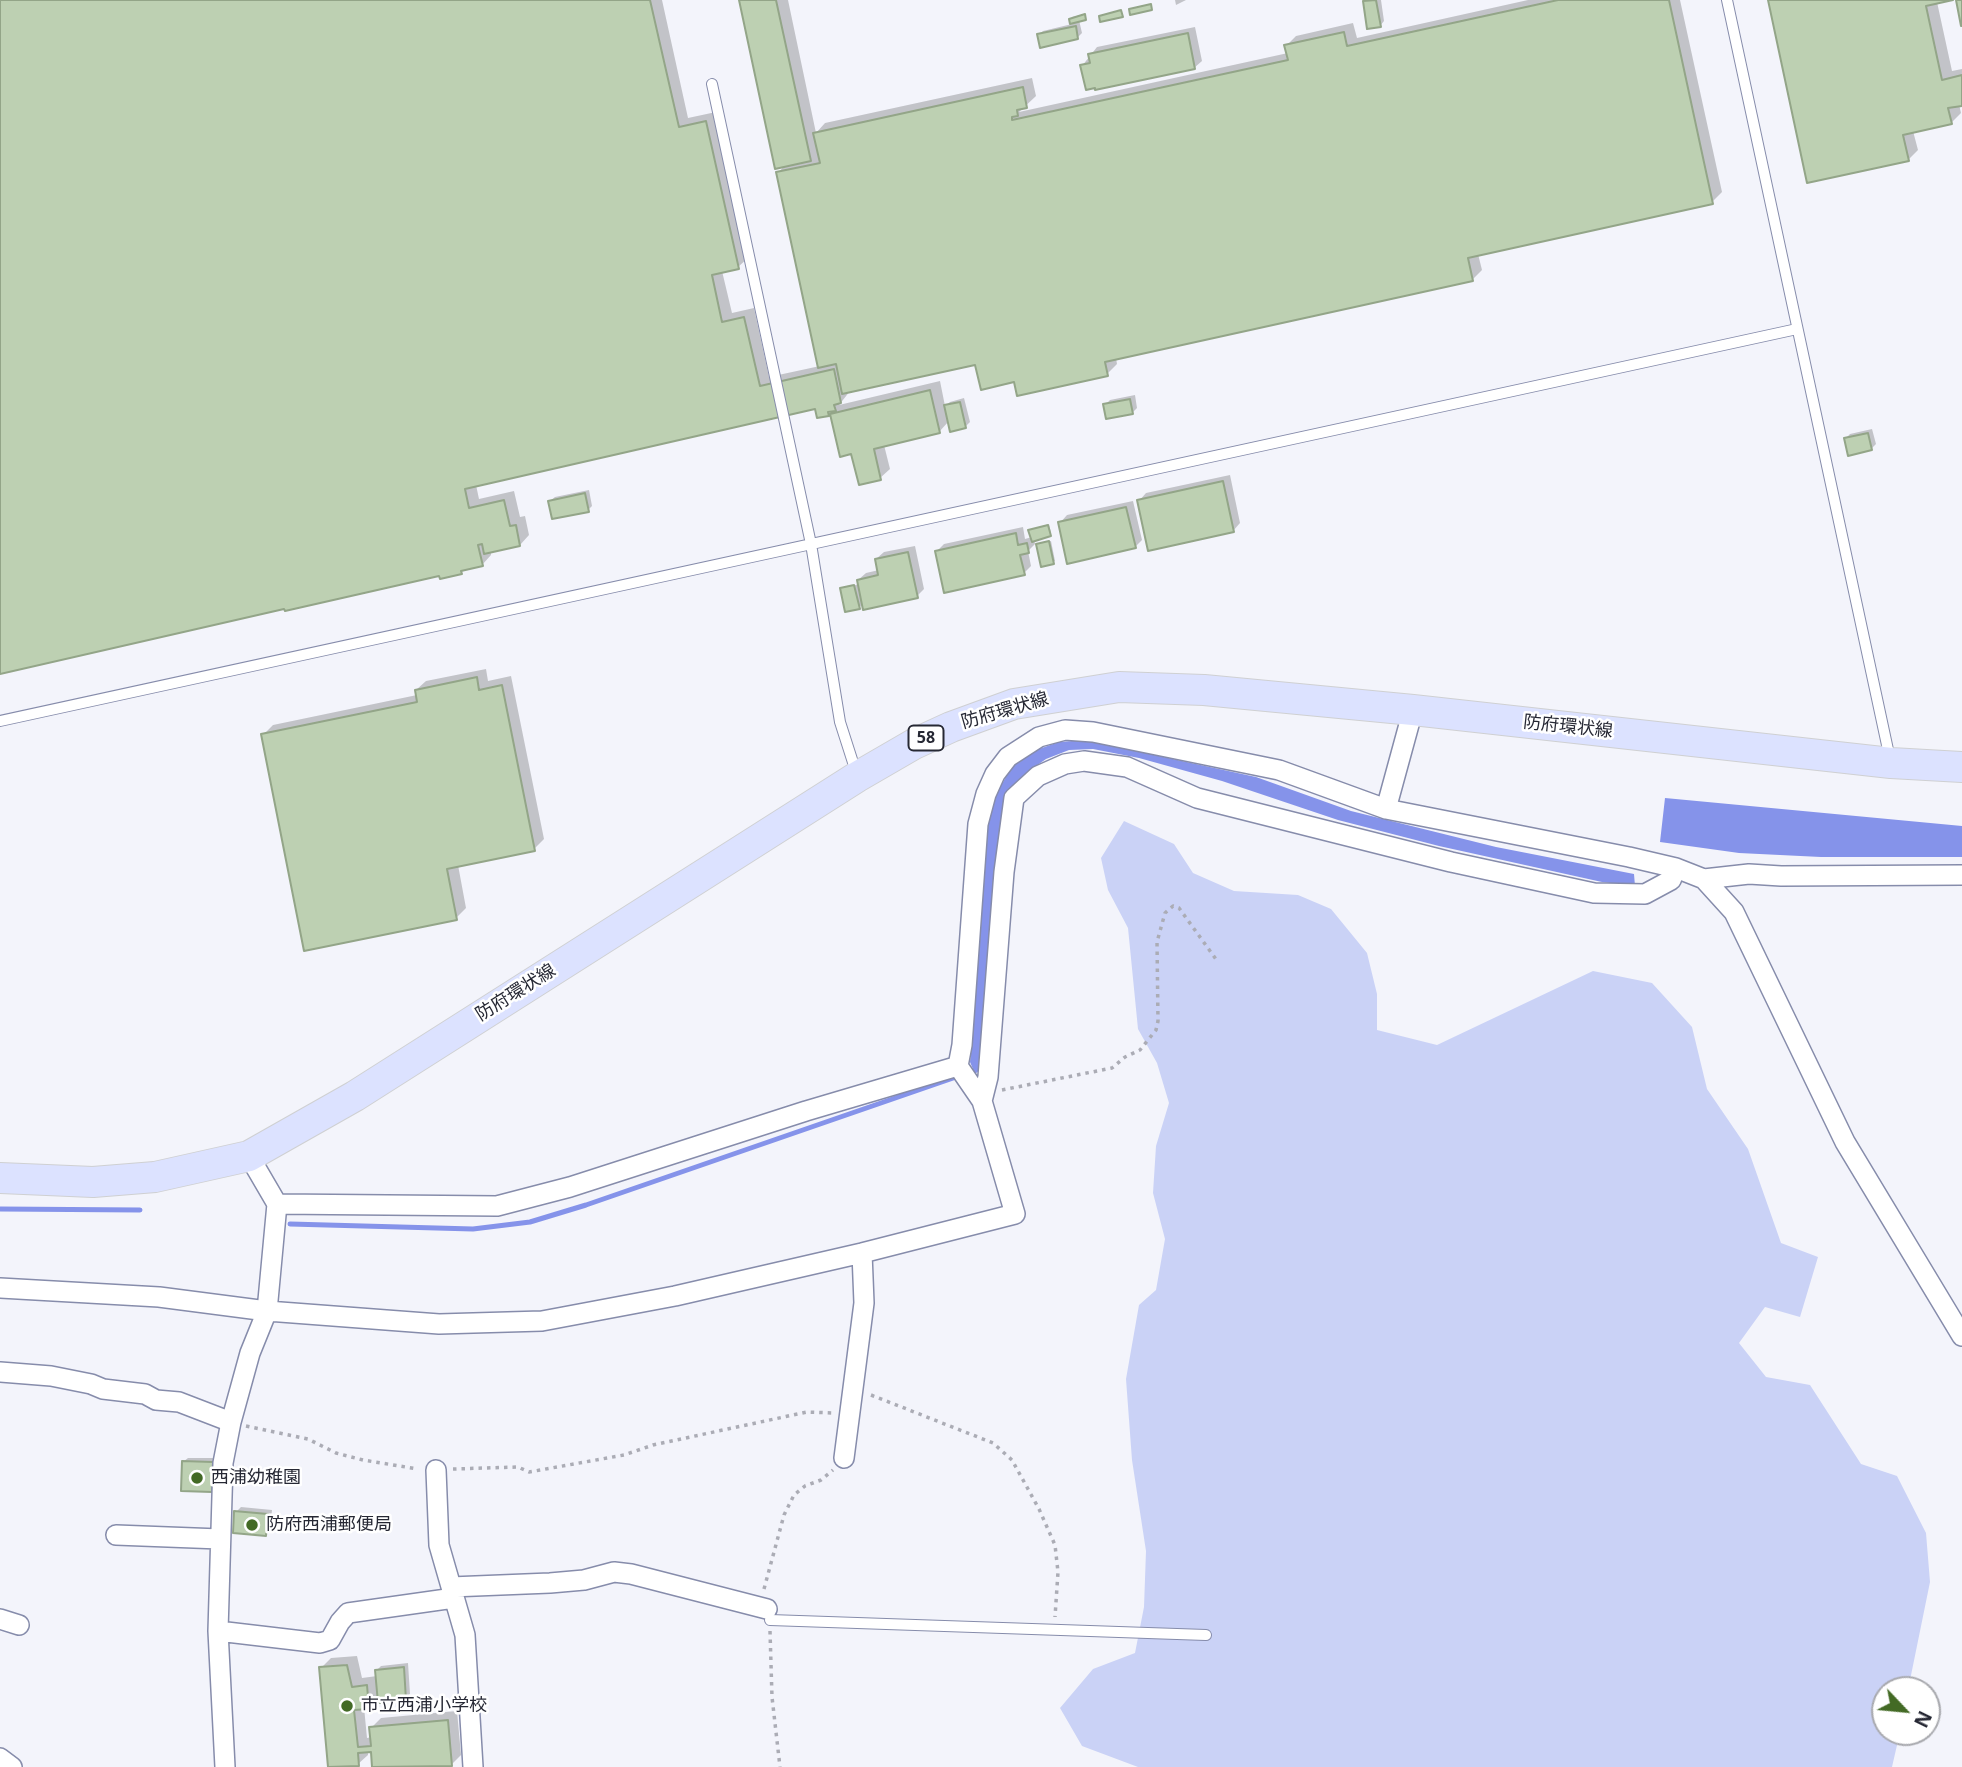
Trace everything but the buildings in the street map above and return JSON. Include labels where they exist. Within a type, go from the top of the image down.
[{"type":"main road","name":"防府環状線","points":[[0,1178],[93,1182],[155,1177],[248,1156],[355,1096],[857,777],[951,727],[1014,704],[1119,687],[1204,690],[1413,710],[1891,763],[1962,767]]},
{"type":"street","points":[[1386,809],[1413,710]]},
{"type":"street","points":[[0,1288],[147,1296],[267,1311],[439,1324],[542,1321],[675,1296],[1016,1214],[982,1097],[958,1066],[962,1045],[978,824],[986,794],[995,774],[1008,757],[1039,737],[1065,730],[1093,732],[1279,769],[1386,809],[1629,857],[1676,868],[1704,879],[1734,912],[1846,1142],[1962,1336]]},
{"type":"street","points":[[982,1097],[988,1077],[1004,872],[1014,798],[1038,776],[1065,764],[1084,761],[1127,767],[1197,798],[1451,862],[1594,893],[1645,894],[1671,880],[1676,868]]},
{"type":"street","points":[[1704,879],[1749,874],[1793,877],[1962,875]]},
{"type":"street","points":[[278,1204],[497,1206],[570,1187],[806,1111],[958,1066]]},
{"type":"street","points":[[225,1767],[218,1632],[223,1463],[250,1353],[267,1311],[278,1204],[248,1156]]},
{"type":"street","points":[[844,1458],[864,1303],[862,1253]]},
{"type":"street","points":[[0,1372],[51,1376],[103,1389],[145,1394],[156,1400],[179,1402],[231,1422]]},
{"type":"street","points":[[436,1470],[439,1545],[465,1635],[473,1767]]},
{"type":"street","points":[[116,1535],[220,1539]]},
{"type":"street","points":[[218,1632],[320,1643],[330,1640],[348,1613],[452,1592],[584,1580],[614,1572],[631,1574],[769,1615]]},
{"type":"street","points":[[0,1758],[12,1767]]},
{"type":"lane","points":[[1727,0],[1891,763]]},
{"type":"lane","points":[[712,84],[811,544],[840,722],[857,777]]},
{"type":"lane","points":[[0,721],[1797,329]]},
{"type":"lane","points":[[769,1615],[1206,1635]]},
{"type":"path","points":[[982,1097],[1112,1068],[1125,1057],[1140,1050],[1156,1030],[1157,942],[1165,913],[1174,906],[1179,908],[1217,962]]},
{"type":"path","points":[[853,1388],[993,1443],[1012,1460],[1022,1474],[1055,1545],[1058,1572],[1054,1630]]},
{"type":"path","points":[[231,1422],[308,1439],[336,1453],[409,1469],[518,1467],[529,1472],[624,1455],[653,1445],[807,1412],[849,1414]]},
{"type":"path","points":[[780,1767],[772,1697],[769,1615],[764,1590],[784,1515],[794,1495],[805,1486],[821,1480],[844,1458]]},
{"type":"shaded area","points":[[1124,821],[1174,844],[1193,873],[1234,891],[1298,895],[1331,909],[1367,953],[1377,994],[1377,1030],[1437,1045],[1593,971],[1652,983],[1692,1027],[1707,1089],[1748,1149],[1781,1243],[1818,1257],[1800,1317],[1765,1307],[1739,1343],[1766,1377],[1810,1385],[1861,1464],[1897,1476],[1926,1533],[1930,1582],[1911,1676],[1871,1676],[1871,1746],[1897,1746],[1892,1767],[1138,1767],[1082,1746],[1060,1708],[1093,1669],[1135,1653],[1144,1607],[1146,1551],[1132,1460],[1126,1379],[1139,1305],[1156,1290],[1165,1239],[1153,1193],[1156,1146],[1169,1103],[1157,1063],[1138,1029],[1128,928],[1108,890],[1101,858]]},
{"type":"water","points":[[1085,740],[1256,777],[1351,811],[1496,847],[1634,874],[1635,886],[1602,882],[1439,846],[1338,820],[1222,781],[1139,758],[1093,749],[1069,750],[1046,759],[1026,773],[1012,790],[980,1070],[975,1074],[970,1062],[988,827],[994,797],[1012,767],[1036,750],[1059,742]]},
{"type":"water","points":[[1665,798],[1962,826],[1962,857],[1821,857],[1739,853],[1660,842]]},
{"type":"waterway","points":[[290,1224],[473,1229],[530,1222],[959,1076]]},
{"type":"waterway","points":[[0,1209],[140,1210]]},
{"type":"place","name":"西浦幼稚園","points":[[197,1478]]},
{"type":"place","name":"防府西浦郵便局","points":[[252,1525]]},
{"type":"place","name":"市立西浦小学校","points":[[347,1706]]}]
